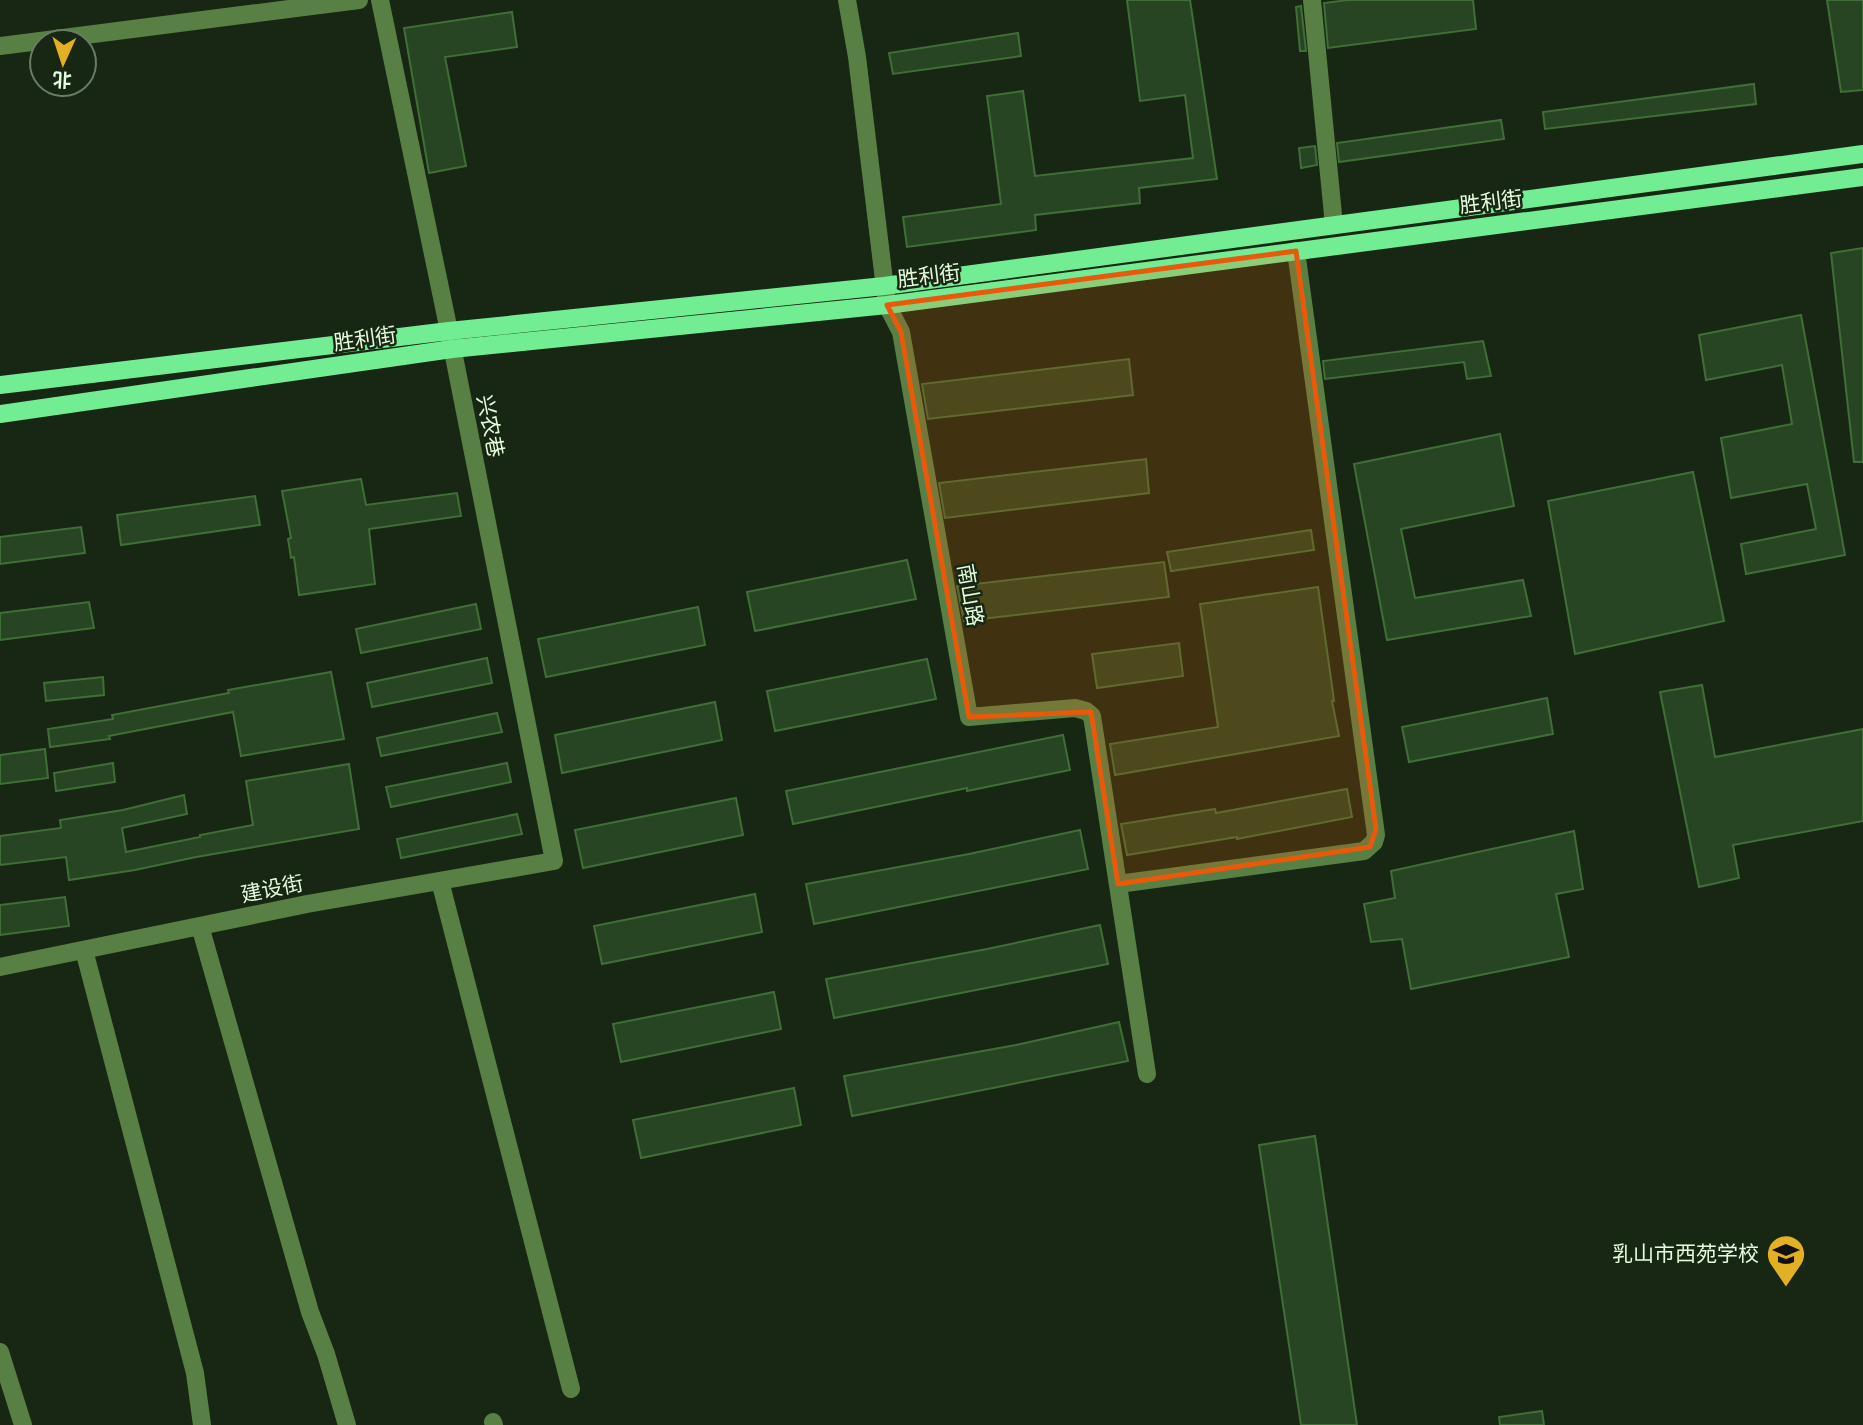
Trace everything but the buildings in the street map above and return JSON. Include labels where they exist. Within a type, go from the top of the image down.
[{"type":"main road","name":"胜利街","points":[[0,385],[449,331],[884,286],[1863,154]]},
{"type":"main road","name":"胜利街","points":[[0,414],[452,349],[887,305],[1863,177]]},
{"type":"street","points":[[0,46],[359,0]]},
{"type":"street","name":"兴农巷","points":[[380,0],[554,861]]},
{"type":"street","name":"南山路","points":[[847,0],[859,70],[887,305],[901,332],[969,717],[1075,708],[1092,716],[1147,1074]]},
{"type":"street","points":[[1312,0],[1334,225]]},
{"type":"street","points":[[1118,884],[1364,851],[1374,842],[1376,835],[1296,251]]},
{"type":"street","name":"建设街","points":[[0,967],[307,904],[554,861]]},
{"type":"street","points":[[440,881],[571,1389]]},
{"type":"street","points":[[200,926],[310,1312],[326,1354],[347,1425]]},
{"type":"street","points":[[85,950],[195,1373],[202,1425]]},
{"type":"street","points":[[0,1352],[23,1425]]},
{"type":"highlighted area","points":[[1296,251],[1376,829],[1370,847],[1118,884],[1091,712],[969,717],[901,332],[887,305]]},
{"type":"place","name":"乳山市西苑学校","points":[[1786,1288]]}]
